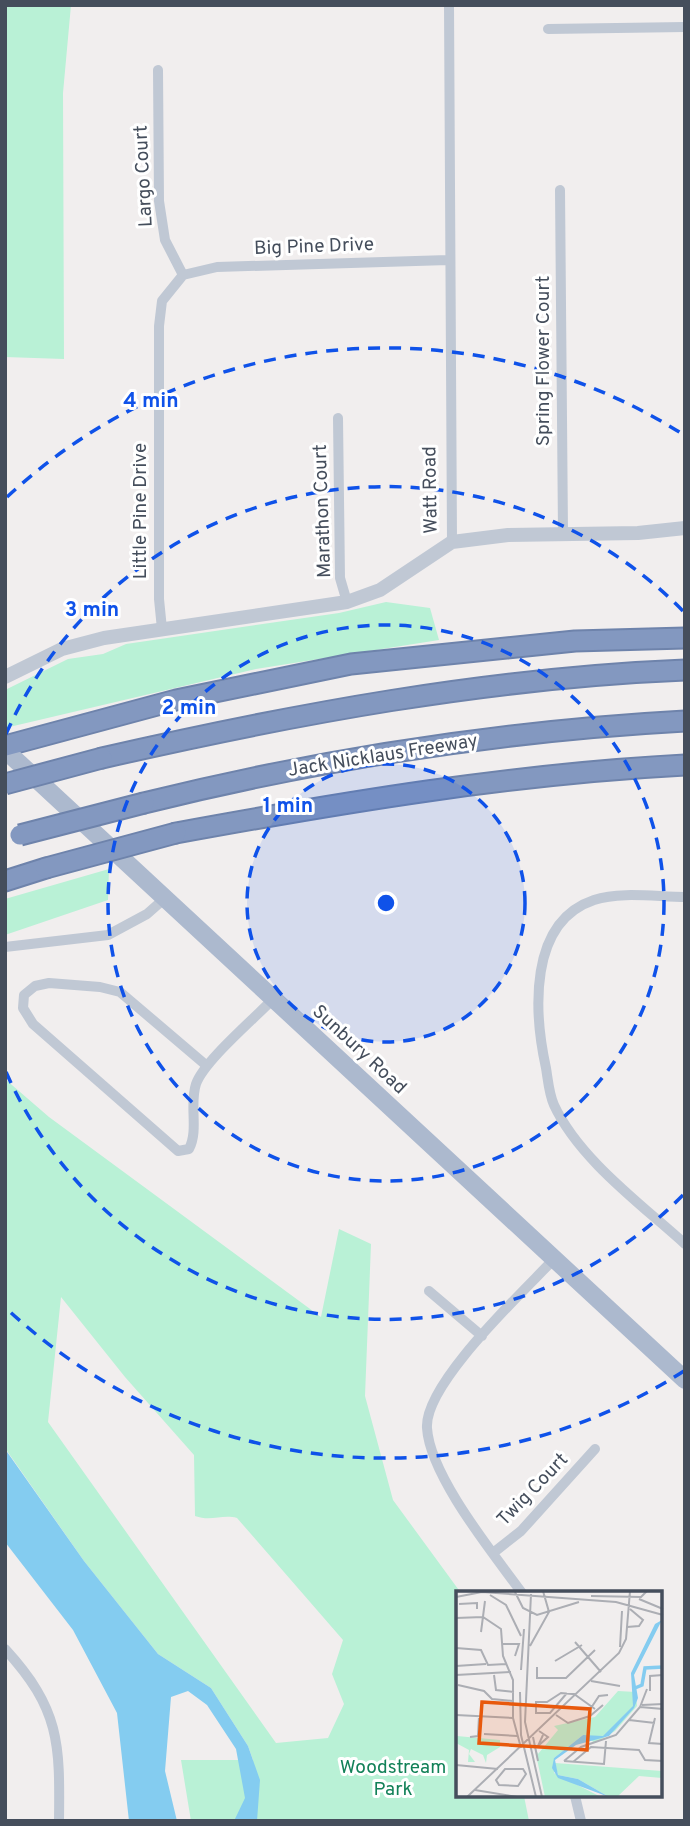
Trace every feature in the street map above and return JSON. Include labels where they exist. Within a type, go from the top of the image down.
[{"type":"highway","points":[[5,748],[67,728],[176,700],[351,664],[575,641],[685,638]]},
{"type":"highway","points":[[5,784],[219,731],[413,697],[577,678],[685,670]]},
{"type":"highway","name":"Jack Nicklaus Freeway","points":[[13,837],[232,781],[411,749],[580,728],[685,721]]},
{"type":"highway","points":[[5,881],[46,867],[176,833],[373,797],[584,770],[685,765]]},
{"type":"main road","name":"Sunbury Road","points":[[5,748],[164,899],[685,1380]]},
{"type":"street","name":"Watt Road","points":[[5,677],[62,649],[104,638],[346,602],[380,590],[452,542],[448,260],[449,5]]},
{"type":"street","points":[[548,29],[685,27]]},
{"type":"street","name":"Largo Court","points":[[158,70],[159,201],[165,240],[183,275]]},
{"type":"street","name":"Spring Flower Court","points":[[560,190],[563,533]]},
{"type":"street","name":"Big Pine Drive","points":[[183,275],[217,267],[448,260]]},
{"type":"street","name":"Little Pine Drive","points":[[162,629],[159,599],[159,326],[162,301],[183,275]]},
{"type":"street","name":"Marathon Court","points":[[338,418],[340,578],[346,602]]},
{"type":"street","points":[[452,542],[508,535],[639,533],[685,528]]},
{"type":"street","points":[[685,897],[610,897],[593,900],[564,918],[548,944],[540,970],[540,1042],[554,1104],[589,1156],[685,1244]]},
{"type":"street","points":[[5,947],[108,935],[147,914],[164,899]]},
{"type":"street","points":[[207,1066],[130,999],[112,989],[49,983],[35,985],[24,995],[23,1008],[33,1024],[178,1151],[189,1149],[192,1142],[193,1100],[197,1082],[207,1066],[273,999]]},
{"type":"street","points":[[521,1591],[435,1466],[426,1427],[431,1404],[482,1336],[554,1259]]},
{"type":"street","points":[[429,1291],[482,1336]]},
{"type":"street","name":"Twig Court","points":[[493,1553],[521,1531],[595,1449]]},
{"type":"street","points":[[5,1649],[24,1670],[50,1711],[60,1755],[59,1821]]},
{"type":"street","points":[[575,1798],[581,1821]]},
{"type":"green space","points":[[5,5],[71,5],[63,93],[64,359],[5,357]]},
{"type":"green space","points":[[386,602],[430,608],[439,640],[256,669],[5,728],[5,690],[68,659],[103,654],[126,644],[339,613]]},
{"type":"green space","points":[[109,869],[108,900],[5,935],[5,899]]},
{"type":"green space","name":"Woodstream Park","points":[[5,1079],[49,1117],[321,1317],[339,1229],[371,1244],[365,1396],[393,1500],[460,1591],[456,1591],[456,1798],[524,1798],[529,1821],[191,1821],[181,1760],[253,1760],[248,1746],[211,1688],[158,1654],[84,1561],[5,1448]],"holes":[[[61,1297],[125,1377],[194,1455],[195,1516],[237,1518],[343,1640],[332,1674],[344,1704],[328,1738],[276,1743],[48,1422]]]},
{"type":"water","points":[[5,1449],[84,1561],[158,1654],[211,1688],[248,1746],[260,1780],[257,1821],[234,1821],[245,1798],[236,1749],[207,1705],[188,1691],[171,1697],[165,1771],[177,1821],[129,1821],[117,1713],[73,1630],[5,1542]]}]
